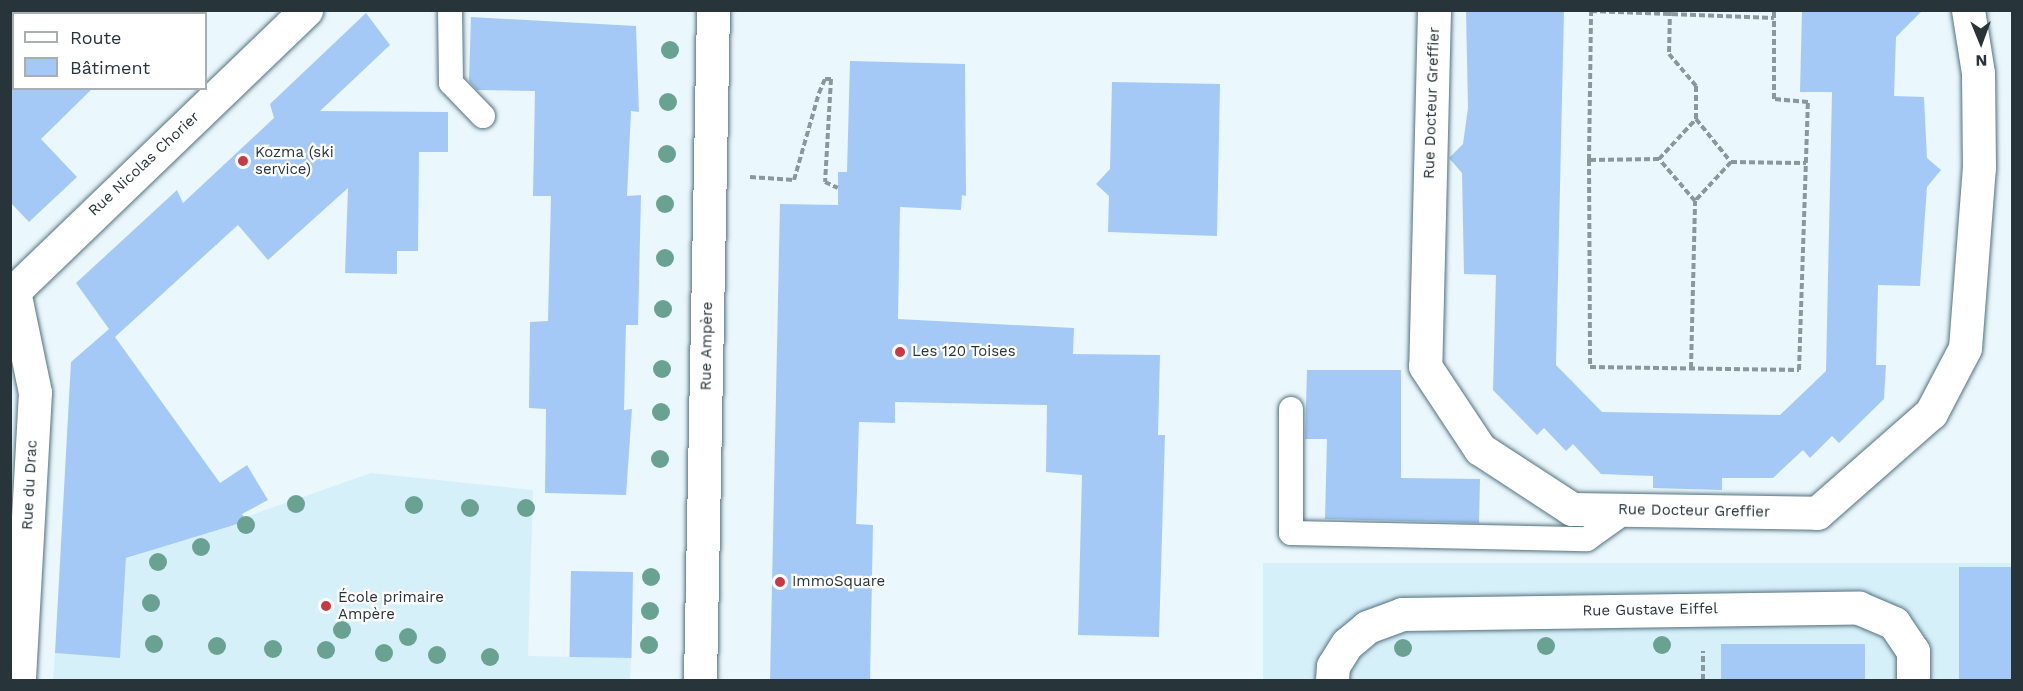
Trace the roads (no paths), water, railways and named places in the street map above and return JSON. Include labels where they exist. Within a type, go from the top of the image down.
[{"type":"street","name":"Rue Nicolas Chorier","points":[[12,293],[306,10]]},
{"type":"street","name":"Rue Ampère","points":[[700,681],[712,10]]},
{"type":"street","name":"Rue Docteur Greffier","points":[[1434,10],[1425,366],[1480,449],[1572,509],[1816,513],[1931,413],[1965,348],[1979,168],[1978,73],[1968,10]]},
{"type":"street","name":"Rue du Drac","points":[[12,293],[35,392],[19,681]]},
{"type":"street","name":"Rue Gustave Eiffel","points":[[1332,681],[1333,666],[1347,644],[1367,627],[1402,614],[1859,608],[1894,623],[1913,651],[1913,681]]},
{"type":"lane","points":[[450,10],[451,83],[483,116]]},
{"type":"lane","points":[[1291,410],[1291,533],[1587,539],[1629,509]]},
{"type":"place","name":"Kozma (ski service)","points":[[243,161]]},
{"type":"place","name":"Les 120 Toises","points":[[900,352]]},
{"type":"place","name":"ImmoSquare","points":[[780,582]]},
{"type":"place","name":"École primaire Ampère","points":[[326,606]]}]
